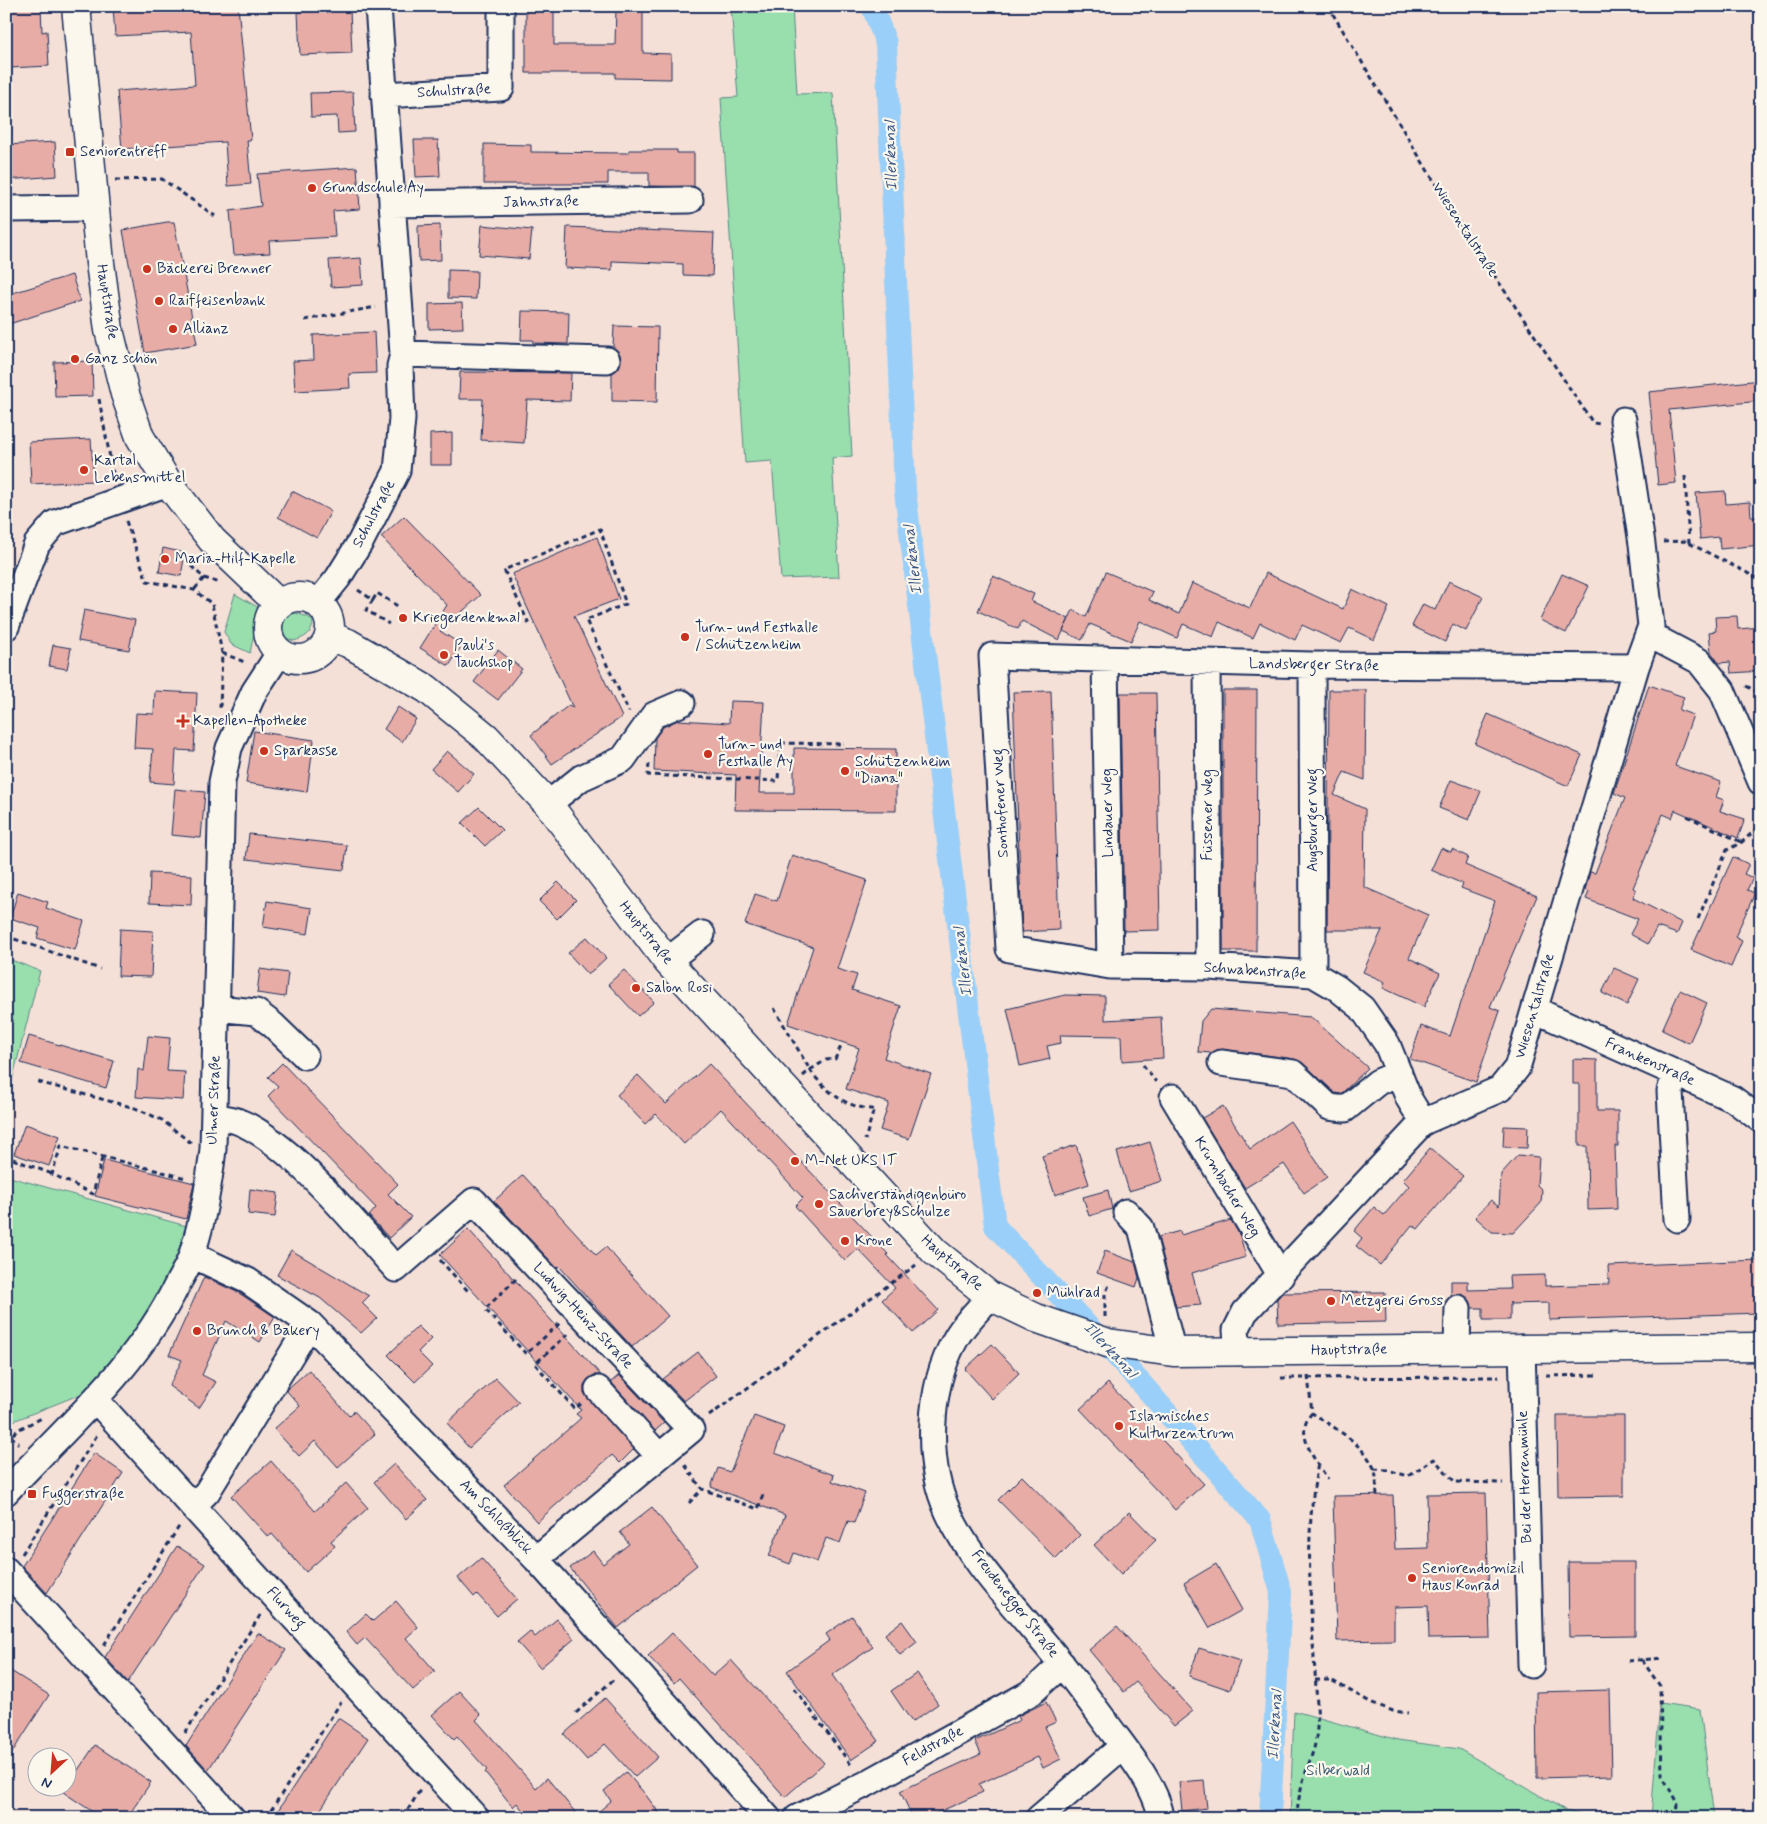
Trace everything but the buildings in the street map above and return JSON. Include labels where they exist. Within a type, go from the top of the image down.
[{"type":"main road","name":"Hauptstraße","points":[[76,6],[92,180],[109,330],[125,394],[140,437],[168,483],[212,540],[279,604]]},
{"type":"main road","points":[[298,597],[307,598],[317,604],[324,611],[328,620],[328,636],[323,647],[311,656],[296,658],[280,652],[271,640],[268,623],[274,610],[279,604],[298,597]]},
{"type":"main road","name":"Hauptstraße","points":[[328,636],[348,643],[439,697],[486,737],[548,804],[667,961],[935,1252],[990,1296],[1036,1318],[1108,1343],[1162,1351],[1238,1352],[1458,1348],[1761,1347]]},
{"type":"street","name":"Schulstraße","points":[[317,604],[338,578],[364,535],[397,471],[402,420],[400,366],[403,354],[378,6]]},
{"type":"street","name":"Schulstraße","points":[[384,95],[501,88],[501,6]]},
{"type":"street","name":"Jahnstraße","points":[[392,204],[690,200]]},
{"type":"street","points":[[6,209],[95,208]]},
{"type":"street","points":[[403,354],[607,360]]},
{"type":"street","name":"Wiesentalstraße","points":[[1238,1352],[1236,1330],[1245,1312],[1423,1122],[1500,1090],[1517,1068],[1636,667],[1651,626],[1642,544],[1623,422]]},
{"type":"street","points":[[6,627],[37,544],[55,523],[168,483]]},
{"type":"street","points":[[1648,634],[1699,661],[1722,690],[1761,782]]},
{"type":"street","name":"Ulmer Straße","points":[[6,1492],[103,1407],[166,1309],[192,1256],[209,1184],[213,1150],[222,782],[229,748],[254,692],[280,652]]},
{"type":"street","name":"Landsberger Straße","points":[[992,656],[1312,665],[1636,667]]},
{"type":"street","name":"Sonthofener Weg","points":[[992,656],[1009,949]]},
{"type":"street","name":"Lindauer Weg","points":[[1105,659],[1110,966]]},
{"type":"street","name":"Füssener Weg","points":[[1208,663],[1209,967]]},
{"type":"street","name":"Augsburger Weg","points":[[1312,665],[1313,974]]},
{"type":"street","points":[[548,804],[581,778],[623,759],[654,715],[682,703]]},
{"type":"street","points":[[667,961],[702,934]]},
{"type":"street","name":"Schwabenstraße","points":[[1009,949],[1110,966],[1209,967],[1313,974],[1336,988],[1362,1008],[1387,1044],[1409,1099],[1423,1122]]},
{"type":"street","points":[[216,1008],[256,1012],[273,1024],[305,1056]]},
{"type":"street","name":"Frankenstraße","points":[[1535,1010],[1733,1099],[1761,1120]]},
{"type":"street","points":[[1221,1063],[1293,1073],[1329,1107],[1345,1109],[1378,1082],[1398,1073]]},
{"type":"street","points":[[1676,1073],[1670,1091],[1677,1219]]},
{"type":"street","name":"Krumbacher Weg","points":[[1173,1097],[1280,1276]]},
{"type":"street","points":[[214,1116],[238,1122],[268,1138],[312,1176],[396,1269],[425,1244]]},
{"type":"street","name":"Ludwig-Heinz-Straße","points":[[425,1244],[474,1201],[691,1430]]},
{"type":"street","points":[[1126,1212],[1141,1228],[1162,1351]]},
{"type":"street","name":"Am Schloßblick","points":[[192,1256],[248,1281],[310,1324],[536,1559],[768,1818]]},
{"type":"street","name":"Freudenegger Straße","points":[[990,1296],[955,1339],[943,1366],[934,1404],[933,1461],[948,1512],[994,1582],[1062,1664],[1123,1746],[1159,1804],[1161,1818]]},
{"type":"street","points":[[1458,1308],[1458,1348]]},
{"type":"street","points":[[192,1506],[206,1492],[310,1324]]},
{"type":"street","name":"Bei der Herrenmühle","points":[[1522,1348],[1531,1665]]},
{"type":"street","points":[[598,1389],[665,1451]]},
{"type":"street","name":"Flurweg","points":[[103,1407],[476,1818]]},
{"type":"street","points":[[536,1559],[691,1430]]},
{"type":"street","points":[[8,1572],[232,1818]]},
{"type":"street","name":"Feldstraße","points":[[797,1818],[866,1784],[1032,1692],[1062,1664]]},
{"type":"street","points":[[1039,1818],[1123,1746]]},
{"type":"path","name":"Wiesentalstraße","points":[[1328,6],[1460,224],[1593,423],[1623,422]]},
{"type":"path","points":[[92,180],[162,180],[215,216]]},
{"type":"path","points":[[305,320],[399,301]]},
{"type":"path","points":[[1685,476],[1689,543]]},
{"type":"path","points":[[529,624],[504,570],[600,529],[626,604],[586,620],[640,736]]},
{"type":"path","points":[[1642,544],[1685,541],[1761,580]]},
{"type":"path","points":[[190,566],[204,578],[194,590]]},
{"type":"path","points":[[338,578],[373,600]]},
{"type":"path","points":[[389,624],[366,610],[377,593],[399,607]]},
{"type":"path","points":[[623,759],[649,760],[648,775],[778,781],[780,743],[844,744]]},
{"type":"path","points":[[1687,816],[1742,842]]},
{"type":"path","points":[[1698,918],[1727,850],[1742,842],[1761,825]]},
{"type":"path","points":[[6,936],[100,969]]},
{"type":"path","points":[[774,1008],[810,1070],[831,1093],[863,1109],[874,1109],[864,1145],[849,1159]]},
{"type":"path","points":[[786,1091],[810,1070],[826,1060],[835,1059],[842,1044]]},
{"type":"path","points":[[38,1082],[135,1108],[162,1120],[192,1144],[213,1150]]},
{"type":"path","points":[[52,1174],[61,1146],[209,1184]]},
{"type":"path","points":[[13,1159],[52,1174],[93,1194],[102,1158]]},
{"type":"path","points":[[425,1244],[468,1291]]},
{"type":"path","points":[[691,1430],[914,1266],[937,1253],[935,1252]]},
{"type":"path","points":[[533,1263],[485,1309],[526,1354],[580,1313]]},
{"type":"path","points":[[1105,1317],[1105,1294],[1110,1283]]},
{"type":"path","points":[[580,1313],[535,1364],[575,1409],[598,1389]]},
{"type":"path","points":[[1308,1350],[1308,1378],[1312,1413],[1351,1439],[1374,1469],[1377,1495]]},
{"type":"path","points":[[8,1572],[103,1407]]},
{"type":"path","points":[[1312,1413],[1305,1420],[1303,1432],[1318,1464],[1328,1479]]},
{"type":"path","points":[[6,1440],[19,1430],[50,1414]]},
{"type":"path","points":[[665,1451],[702,1489],[758,1509],[763,1494]]},
{"type":"path","points":[[1374,1469],[1388,1470],[1408,1476],[1434,1459],[1455,1482],[1526,1484]]},
{"type":"path","points":[[1297,1818],[1299,1792],[1305,1768],[1314,1747],[1317,1707],[1311,1534],[1313,1486],[1318,1464]]},
{"type":"path","points":[[689,1503],[702,1489]]},
{"type":"path","points":[[92,1664],[192,1506]]},
{"type":"path","points":[[173,1752],[273,1594]]},
{"type":"path","points":[[1628,1661],[1663,1658]]},
{"type":"path","points":[[1642,1660],[1660,1686],[1662,1775],[1678,1805],[1676,1818]]},
{"type":"path","points":[[576,1713],[631,1664]]},
{"type":"path","points":[[1315,1680],[1331,1680],[1378,1705],[1393,1711],[1408,1713]]},
{"type":"path","points":[[266,1818],[353,1683]]},
{"type":"path","points":[[794,1688],[866,1784]]},
{"type":"path","points":[[403,1818],[433,1770]]},
{"type":"green space","points":[[731,6],[792,6],[797,94],[833,93],[852,456],[832,458],[839,577],[781,579],[772,461],[745,463],[721,98],[738,97]]},
{"type":"green space","points":[[235,594],[259,608],[250,653],[231,644],[224,632]]},
{"type":"green space","points":[[296,613],[308,617],[313,621],[313,625],[310,632],[294,641],[284,637],[282,625],[288,616]]},
{"type":"green space","points":[[6,958],[40,971],[6,1104]]},
{"type":"green space","points":[[6,1176],[190,1227],[144,1334],[91,1390],[6,1424]]},
{"type":"green space","points":[[1660,1703],[1700,1709],[1714,1818],[1651,1818]]},
{"type":"green space","name":"Silberwald","points":[[1294,1711],[1398,1740],[1459,1749],[1565,1810],[1600,1818],[1290,1818]]},
{"type":"waterway","name":"Illerkanal","points":[[872,6],[886,43],[905,491],[995,1226],[1142,1384],[1260,1520],[1281,1592],[1270,1818]]},
{"type":"place","name":"Seniorentreff","points":[[70,152]]},
{"type":"place","name":"Grundschule Ay","points":[[312,188]]},
{"type":"place","name":"Bäckerei Brenner","points":[[147,269]]},
{"type":"place","name":"Raiffeisenbank","points":[[159,301]]},
{"type":"place","name":"Allianz","points":[[173,329]]},
{"type":"place","name":"Ganz schön","points":[[75,359]]},
{"type":"place","name":"Kartal Lebensmittel","points":[[84,470]]},
{"type":"place","name":"Maria-Hilf-Kapelle","points":[[165,559]]},
{"type":"place","name":"Kriegerdenkmal","points":[[403,618]]},
{"type":"place","name":"Turn- und Festhalle / Schützenheim","points":[[685,637]]},
{"type":"place","name":"Pauli's Tauchshop","points":[[444,655]]},
{"type":"place","name":"Kapellen-Apotheke","points":[[183,721]]},
{"type":"place","name":"Sparkasse","points":[[264,751]]},
{"type":"place","name":"Turn- und Festhalle Ay","points":[[708,754]]},
{"type":"place","name":"Schützenheim \"Diana\"","points":[[845,771]]},
{"type":"place","name":"Salon Rosi","points":[[636,988]]},
{"type":"place","name":"M-Net UKS IT","points":[[795,1161]]},
{"type":"place","name":"Sachverständigenbüro Sauerbrey&Schulze","points":[[819,1204]]},
{"type":"place","name":"Krone","points":[[845,1241]]},
{"type":"place","name":"Mühlrad","points":[[1037,1293]]},
{"type":"place","name":"Metzgerei Gross","points":[[1331,1301]]},
{"type":"place","name":"Brunch & Bakery","points":[[197,1331]]},
{"type":"place","name":"Islamisches Kulturzentrum","points":[[1119,1426]]},
{"type":"place","name":"Fuggerstraße","points":[[32,1494]]},
{"type":"place","name":"Seniorendomizil Haus Konrad","points":[[1412,1578]]}]
